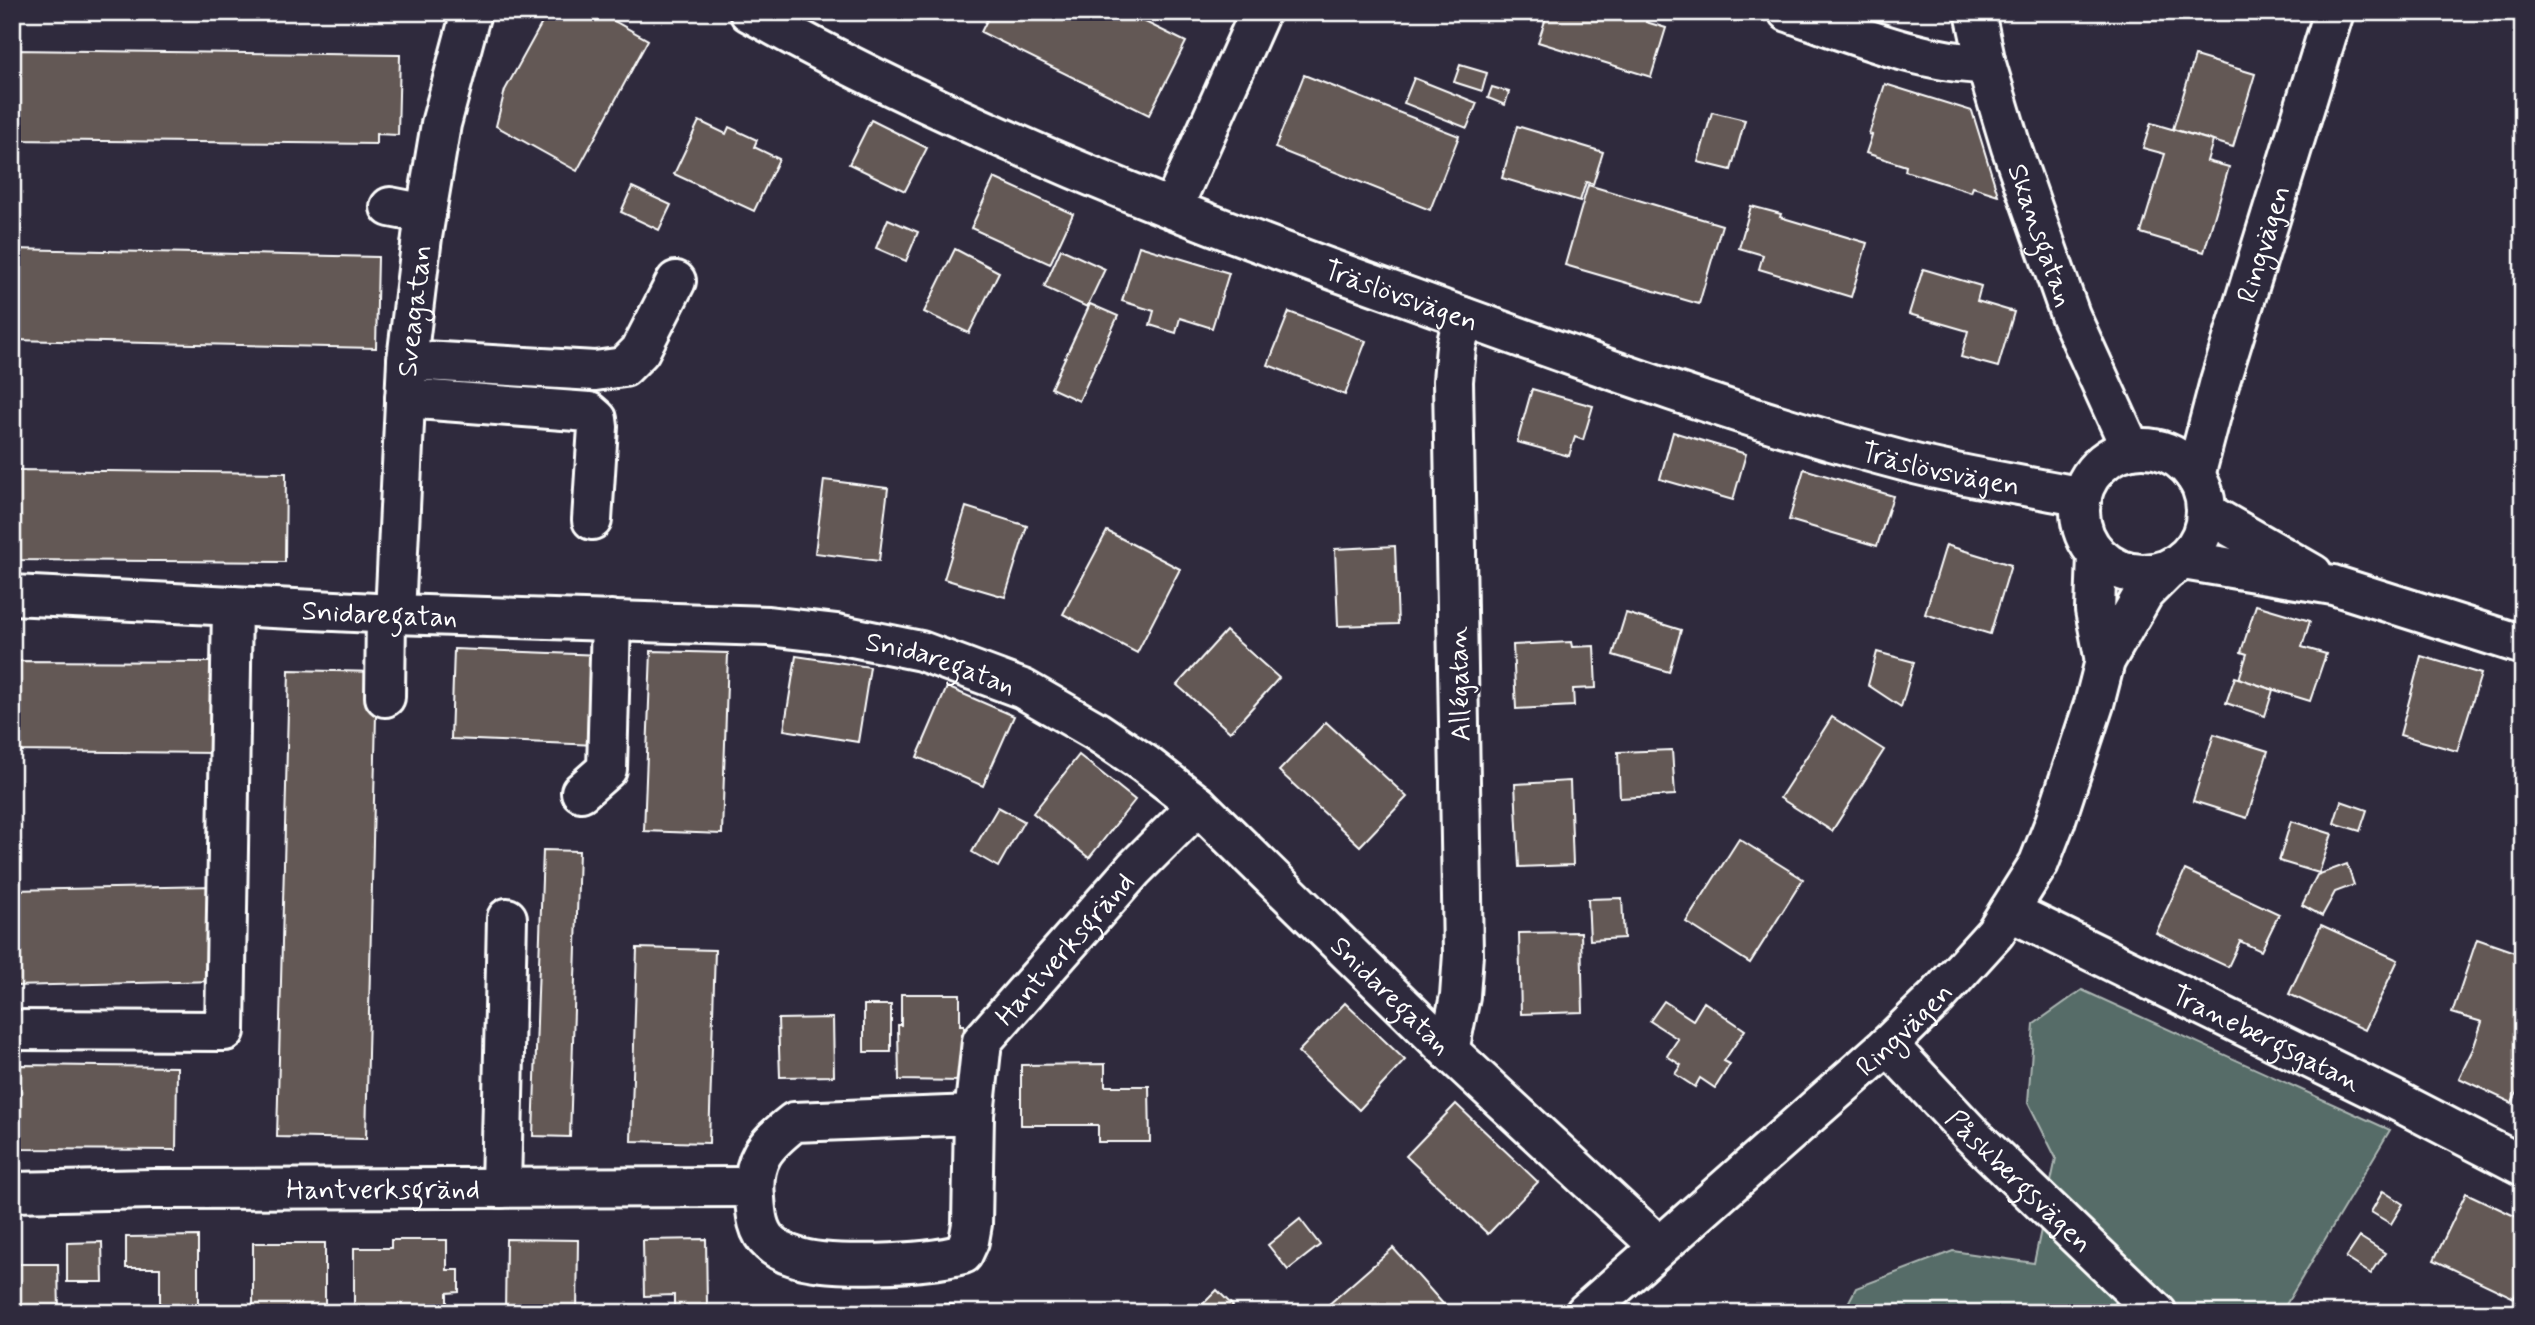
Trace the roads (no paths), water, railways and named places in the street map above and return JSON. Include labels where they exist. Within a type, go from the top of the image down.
[{"type":"street","name":"Sveagatan","points":[[385,697],[407,360],[441,124],[471,12]]},
{"type":"street","name":"Träslövsvägen","points":[[749,12],[920,99],[1054,160],[1171,209],[1329,269],[1667,388],[1842,444],[1911,463],[2082,497]]},
{"type":"street","points":[[1171,209],[1260,12]]},
{"type":"street","points":[[1788,12],[1931,58],[1957,64],[1986,64]]},
{"type":"street","name":"Skansgatan","points":[[1975,12],[1986,64],[2011,147],[2070,315],[2131,449]]},
{"type":"street","name":"Ringvägen","points":[[2196,475],[2220,381],[2334,12]]},
{"type":"street","points":[[390,207],[426,214]]},
{"type":"street","points":[[407,360],[595,371],[624,367],[640,351],[676,281]]},
{"type":"street","name":"Allégatan","points":[[1450,1051],[1460,996],[1463,954],[1453,380],[1456,347],[1463,317]]},
{"type":"street","points":[[405,398],[589,412],[597,419],[598,427],[592,520]]},
{"type":"street","points":[[2175,565],[2200,540],[2207,513],[2204,494],[2196,475],[2174,456],[2146,449],[2131,449],[2114,456],[2099,466],[2088,480],[2080,509],[2084,534],[2097,555],[2120,570],[2136,574],[2175,565],[2333,585],[2523,645]]},
{"type":"street","points":[[2207,513],[2333,585]]},
{"type":"street","name":"Ringvägen","points":[[2097,555],[2095,610],[2105,661]]},
{"type":"street","name":"Ringvägen","points":[[1585,1313],[1888,1045],[1936,998],[1995,933],[2039,863],[2094,704],[2105,661],[2144,593],[2175,565]]},
{"type":"street","name":"Snidaregatan","points":[[12,595],[391,614],[768,626],[837,634],[921,651],[1023,689],[1096,731],[1198,805],[1450,1051],[1660,1247]]},
{"type":"street","points":[[12,1030],[225,1031],[232,606]]},
{"type":"street","points":[[581,792],[607,769],[611,620]]},
{"type":"street","name":"Hantverksgränd","points":[[974,1115],[794,1122],[759,1156],[754,1187],[757,1223],[768,1241],[791,1256],[847,1264],[945,1259],[963,1254],[970,1241],[972,1224],[974,1115],[982,1041],[1134,869],[1198,805]]},
{"type":"street","name":"Tranebergsgatan","points":[[2009,911],[2399,1102],[2523,1166]]},
{"type":"street","points":[[500,1188],[507,918]]},
{"type":"street","name":"Påskbergsvägen","points":[[1888,1045],[1972,1135],[2157,1313]]},
{"type":"street","name":"Hantverksgränd","points":[[12,1192],[754,1187]]}]
